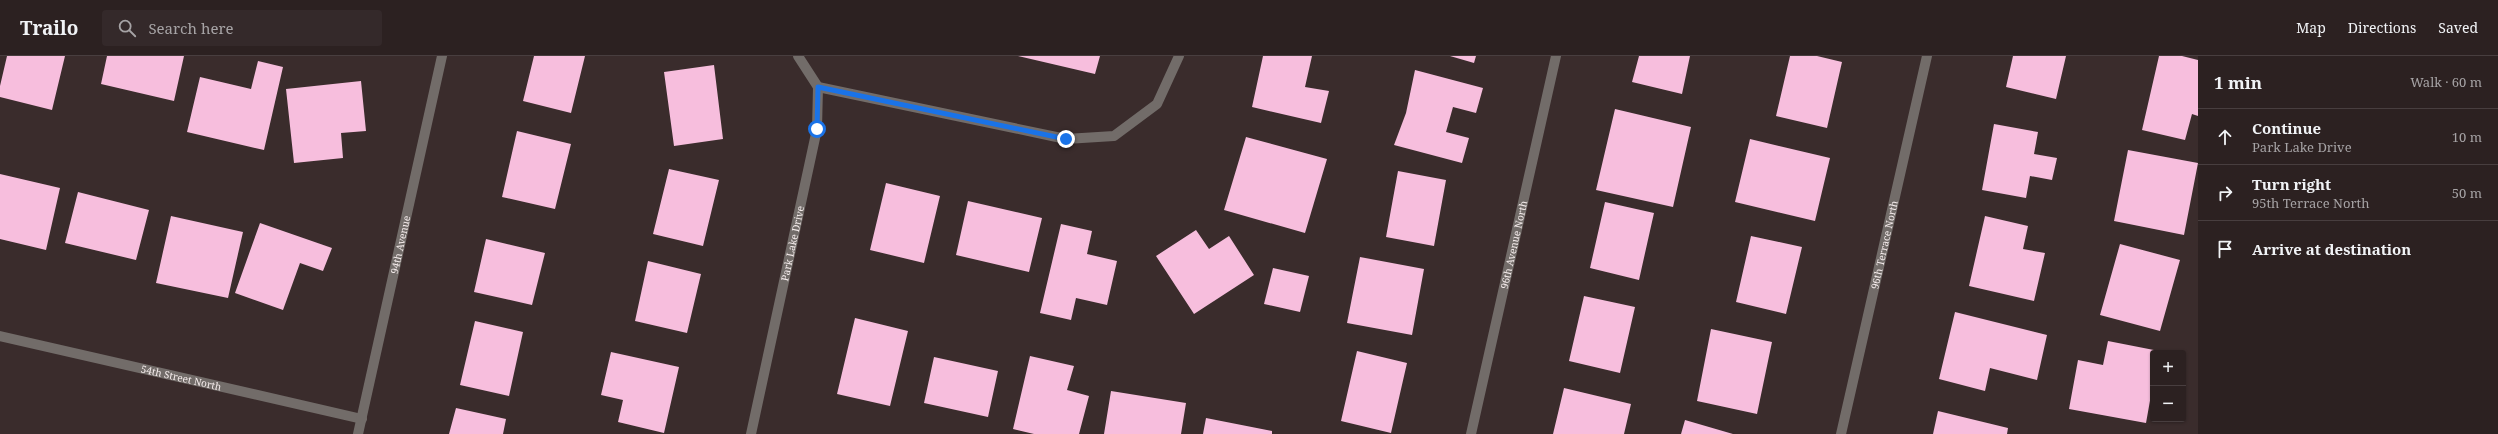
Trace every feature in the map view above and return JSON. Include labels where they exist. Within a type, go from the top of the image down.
[{"type":"street","name":"94th Avenue","points":[[358,434],[442,56]]},
{"type":"street","points":[[798,56],[818,87],[1066,139],[1114,136],[1157,104],[1179,56]]},
{"type":"street","name":"96th Avenue North","points":[[1471,434],[1556,56]]},
{"type":"street","name":"96th Terrace North","points":[[1841,434],[1927,56]]},
{"type":"street","name":"Park Lake Drive","points":[[751,434],[817,129],[818,87]]},
{"type":"street","name":"54th Street North","points":[[0,336],[362,419]]},
{"type":"building","points":[[7,56],[65,56],[52,110],[0,97],[0,86]]},
{"type":"building","points":[[107,56],[184,56],[174,101],[101,84]]},
{"type":"building","points":[[534,56],[585,56],[571,113],[523,101]]},
{"type":"building","points":[[1018,56],[1100,56],[1095,74]]},
{"type":"building","points":[[1263,56],[1312,56],[1305,87],[1329,91],[1321,123],[1252,107]]},
{"type":"building","points":[[1450,56],[1476,56],[1474,63]]},
{"type":"building","points":[[1639,56],[1690,56],[1682,94],[1632,82]]},
{"type":"building","points":[[1790,56],[1817,56],[1842,62],[1827,128],[1776,116]]},
{"type":"building","points":[[2013,56],[2066,56],[2056,99],[2006,87]]},
{"type":"building","points":[[2159,56],[2182,56],[2198,60],[2198,116],[2192,114],[2185,140],[2142,130]]},
{"type":"building","points":[[258,61],[283,67],[264,150],[187,132],[200,77],[251,89]]},
{"type":"building","points":[[714,65],[723,139],[674,146],[664,72]]},
{"type":"building","points":[[1415,70],[1483,88],[1476,113],[1453,107],[1446,132],[1469,138],[1462,163],[1394,145],[1406,113]]},
{"type":"building","points":[[361,81],[366,131],[341,133],[343,158],[294,163],[286,89]]},
{"type":"building","points":[[1615,109],[1691,127],[1673,207],[1596,190]]},
{"type":"building","points":[[1994,124],[2038,132],[2034,154],[2057,158],[2052,180],[2030,176],[2026,198],[1982,190]]},
{"type":"building","points":[[517,131],[571,144],[555,209],[502,197]]},
{"type":"building","points":[[1246,137],[1327,159],[1305,233],[1224,210]]},
{"type":"building","points":[[1750,139],[1830,158],[1815,221],[1735,202]]},
{"type":"building","points":[[2128,150],[2198,163],[2184,235],[2114,221]]},
{"type":"building","points":[[669,169],[719,180],[703,246],[653,234]]},
{"type":"building","points":[[1398,171],[1446,180],[1434,246],[1386,237]]},
{"type":"building","points":[[0,174],[60,188],[46,250],[0,239]]},
{"type":"building","points":[[886,183],[940,196],[924,263],[870,250]]},
{"type":"building","points":[[78,192],[149,210],[136,260],[65,243]]},
{"type":"building","points":[[968,201],[1042,218],[1029,272],[956,255]]},
{"type":"building","points":[[1605,202],[1654,213],[1639,280],[1590,268]]},
{"type":"building","points":[[171,216],[243,232],[228,298],[156,283]]},
{"type":"building","points":[[1985,216],[2028,226],[2023,249],[2045,253],[2034,301],[1969,286]]},
{"type":"building","points":[[260,223],[332,248],[323,271],[300,263],[283,310],[235,293]]},
{"type":"building","points":[[1061,224],[1092,231],[1087,254],[1117,261],[1107,305],[1076,298],[1071,320],[1040,313]]},
{"type":"building","points":[[1196,230],[1209,249],[1229,236],[1254,275],[1194,314],[1156,256]]},
{"type":"building","points":[[1751,236],[1802,247],[1786,314],[1736,302]]},
{"type":"building","points":[[486,239],[545,253],[532,305],[474,292]]},
{"type":"building","points":[[2120,244],[2180,260],[2160,331],[2100,315]]},
{"type":"building","points":[[1360,257],[1424,269],[1412,335],[1347,323]]},
{"type":"building","points":[[648,261],[701,274],[687,333],[635,321]]},
{"type":"building","points":[[1273,268],[1309,276],[1300,312],[1264,304]]},
{"type":"building","points":[[1584,296],[1635,307],[1620,373],[1569,361]]},
{"type":"building","points":[[1955,312],[2047,335],[2037,380],[1990,368],[1985,391],[1939,379]]},
{"type":"building","points":[[855,318],[908,331],[890,406],[837,394]]},
{"type":"building","points":[[475,321],[523,332],[509,396],[460,385]]},
{"type":"building","points":[[1711,329],[1772,342],[1757,414],[1697,401]]},
{"type":"building","points":[[2108,341],[2154,350],[2150,350],[2150,401],[2146,423],[2069,409],[2078,360],[2103,365]]},
{"type":"building","points":[[1357,351],[1407,363],[1391,433],[1341,421]]},
{"type":"building","points":[[611,352],[679,367],[664,433],[618,422],[623,400],[601,395]]},
{"type":"building","points":[[1030,356],[1074,366],[1067,390],[1089,396],[1079,434],[1034,434],[1013,429]]},
{"type":"building","points":[[934,357],[998,371],[988,417],[924,403]]},
{"type":"building","points":[[1564,388],[1631,404],[1624,434],[1553,434]]},
{"type":"building","points":[[1111,391],[1186,403],[1181,434],[1104,434]]},
{"type":"building","points":[[456,408],[506,419],[503,434],[449,434]]},
{"type":"building","points":[[1938,411],[2008,428],[2007,434],[1933,434]]},
{"type":"building","points":[[1206,418],[1272,431],[1272,434],[1203,434]]},
{"type":"building","points":[[1685,420],[1733,434],[1681,434]]},
{"type":"route","points":[[817,129],[818,87],[1066,139]]}]
